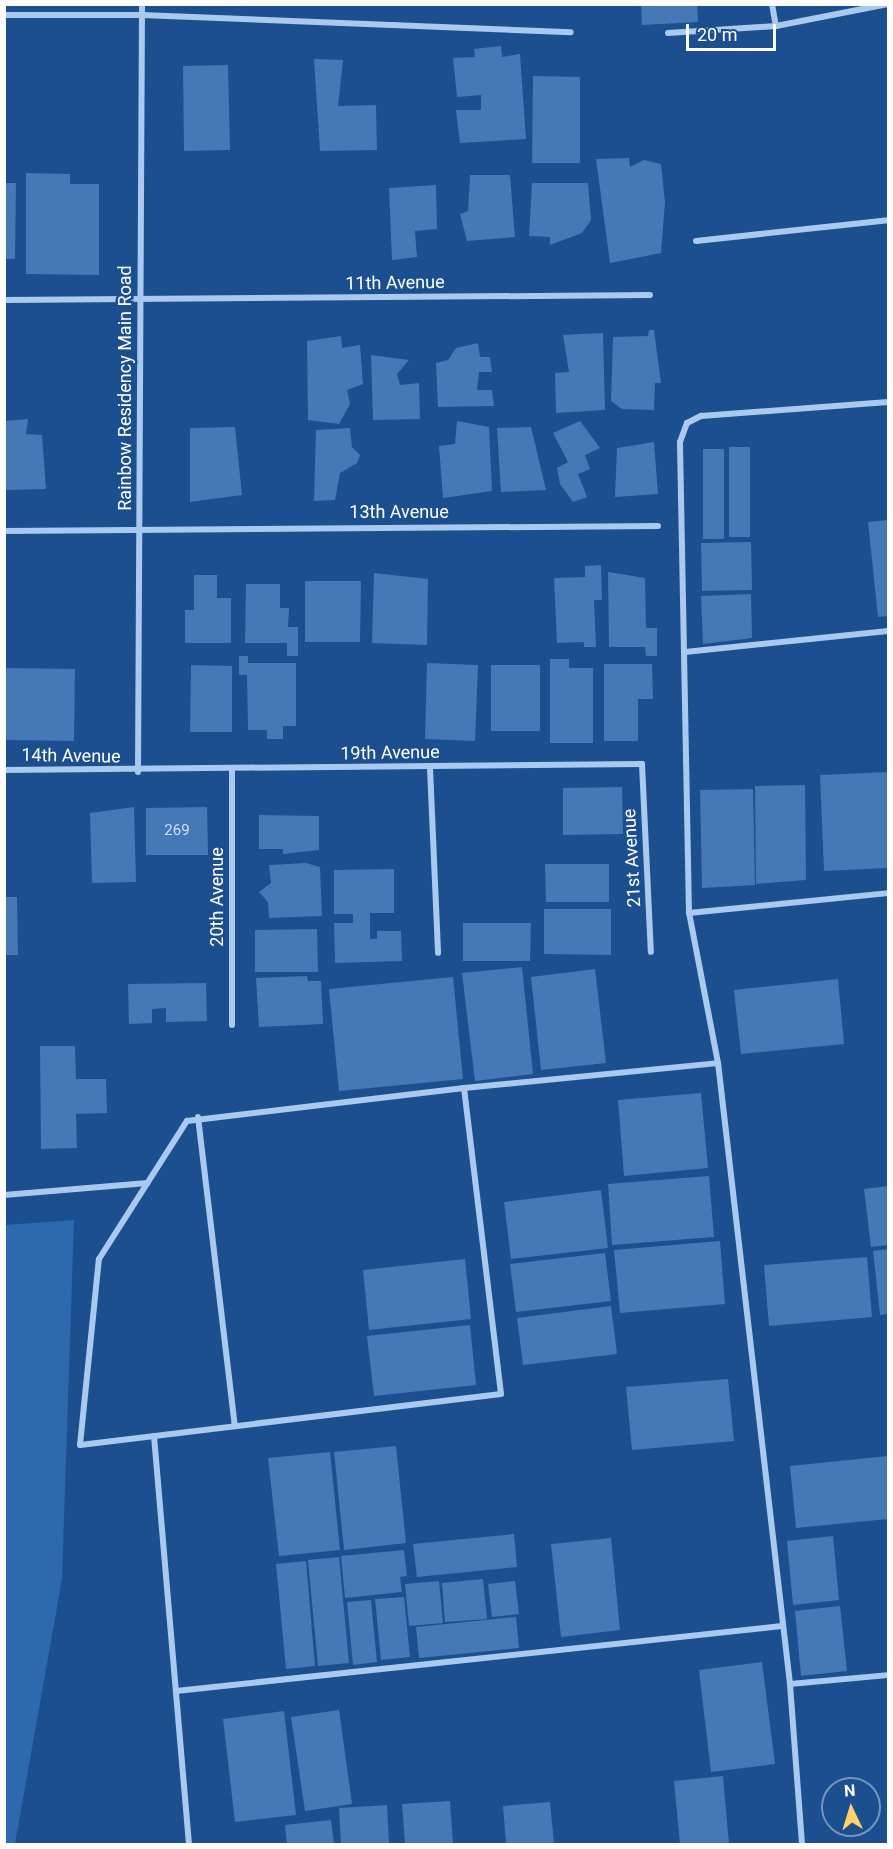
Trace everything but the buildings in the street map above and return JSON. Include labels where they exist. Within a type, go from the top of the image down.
[{"type":"street","name":"Rainbow Residency Main Road","points":[[138,772],[142,4]]},
{"type":"street","points":[[772,4],[776,26]]},
{"type":"street","points":[[668,33],[776,26],[888,4]]},
{"type":"street","points":[[4,15],[142,15],[571,32]]},
{"type":"street","points":[[696,241],[888,220]]},
{"type":"street","name":"11th Avenue","points":[[4,300],[650,295]]},
{"type":"street","points":[[802,1845],[790,1684],[718,1064],[689,913],[680,442],[687,423],[701,416],[888,402]]},
{"type":"street","name":"13th Avenue","points":[[4,531],[140,527],[658,526]]},
{"type":"street","points":[[685,652],[888,631]]},
{"type":"street","name":"19th Avenue","points":[[138,772],[642,764]]},
{"type":"street","name":"21st Avenue","points":[[642,764],[651,952]]},
{"type":"street","points":[[430,768],[438,953]]},
{"type":"street","name":"14th Avenue","points":[[4,770],[138,772]]},
{"type":"street","name":"20th Avenue","points":[[232,770],[232,1025]]},
{"type":"street","points":[[689,913],[888,893]]},
{"type":"street","points":[[464,1088],[501,1394],[80,1445],[99,1259],[187,1121],[198,1117],[464,1088],[718,1064]]},
{"type":"street","points":[[198,1117],[236,1426]]},
{"type":"street","points":[[4,1195],[147,1183]]},
{"type":"street","points":[[154,1436],[189,1845]]},
{"type":"street","points":[[176,1691],[782,1626]]},
{"type":"street","points":[[790,1684],[888,1675]]},
{"type":"shaded area","points":[[74,1220],[62,1579],[15,1844],[5,1844],[5,1225]]}]
